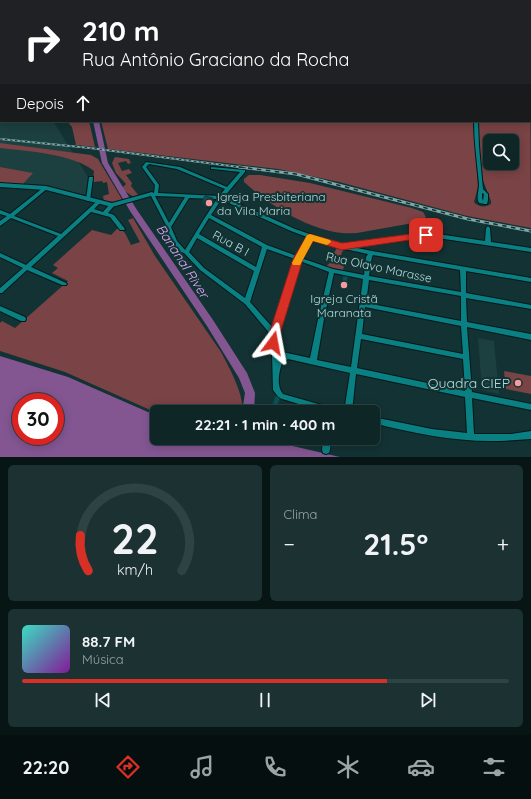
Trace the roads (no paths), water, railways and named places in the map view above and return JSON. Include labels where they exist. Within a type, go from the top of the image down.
[{"type":"street","points":[[476,122],[478,169],[481,190]]},
{"type":"street","points":[[228,189],[178,168],[149,162],[144,167],[157,185],[154,194],[175,242],[202,269],[247,302],[274,334]]},
{"type":"street","points":[[186,252],[208,216],[243,171],[213,168]]},
{"type":"street","points":[[88,200],[90,178]]},
{"type":"street","points":[[0,185],[46,188],[88,200],[113,217],[122,229]]},
{"type":"street","points":[[0,224],[46,188]]},
{"type":"street","points":[[63,193],[70,199],[95,206],[120,204],[154,194],[222,198],[310,237],[342,246],[372,253],[531,280]]},
{"type":"street","points":[[169,227],[188,196]]},
{"type":"street","points":[[105,213],[112,205]]},
{"type":"street","points":[[0,291],[95,206]]},
{"type":"street","points":[[0,212],[62,236]]},
{"type":"street","name":"Rua Olavo Marasse","points":[[208,216],[265,246],[332,271],[531,307]]},
{"type":"street","points":[[488,228],[488,243]]},
{"type":"street","name":"Rua B I","points":[[196,235],[257,270]]},
{"type":"street","points":[[342,246],[424,235],[531,250]]},
{"type":"street","points":[[310,237],[298,259],[274,334],[276,392],[281,396],[310,405]]},
{"type":"street","points":[[247,302],[265,246]]},
{"type":"street","points":[[349,405],[364,305],[369,257],[372,253]]},
{"type":"street","points":[[0,254],[64,284]]},
{"type":"street","points":[[463,268],[464,325],[471,436]]},
{"type":"street","points":[[314,362],[321,319],[332,271]]},
{"type":"street","points":[[236,293],[244,293],[251,290]]},
{"type":"street","points":[[364,305],[531,337]]},
{"type":"street","points":[[0,308],[22,320]]},
{"type":"street","points":[[359,336],[466,356]]},
{"type":"street","points":[[274,353],[531,407]]},
{"type":"street","points":[[275,384],[278,363],[282,358],[289,356]]},
{"type":"street","points":[[380,422],[427,432],[471,436],[507,437],[531,435]]},
{"type":"street","points":[[326,445],[326,450]]},
{"type":"waterway","name":"Bananal River","points":[[96,122],[105,163],[134,211],[210,323],[243,376],[250,393],[249,405]]},
{"type":"railway","points":[[0,139],[90,148],[243,168]]},
{"type":"railway","points":[[239,167],[243,168]]},
{"type":"railway","points":[[243,168],[296,174],[468,219],[531,231]]},
{"type":"place","name":"Igreja Presbiteriana da Vila Maria","points":[[209,203]]},
{"type":"place","name":"Igreja Cristã Maranata","points":[[344,285]]},
{"type":"place","name":"Quadra CIEP","points":[[518,383]]}]
